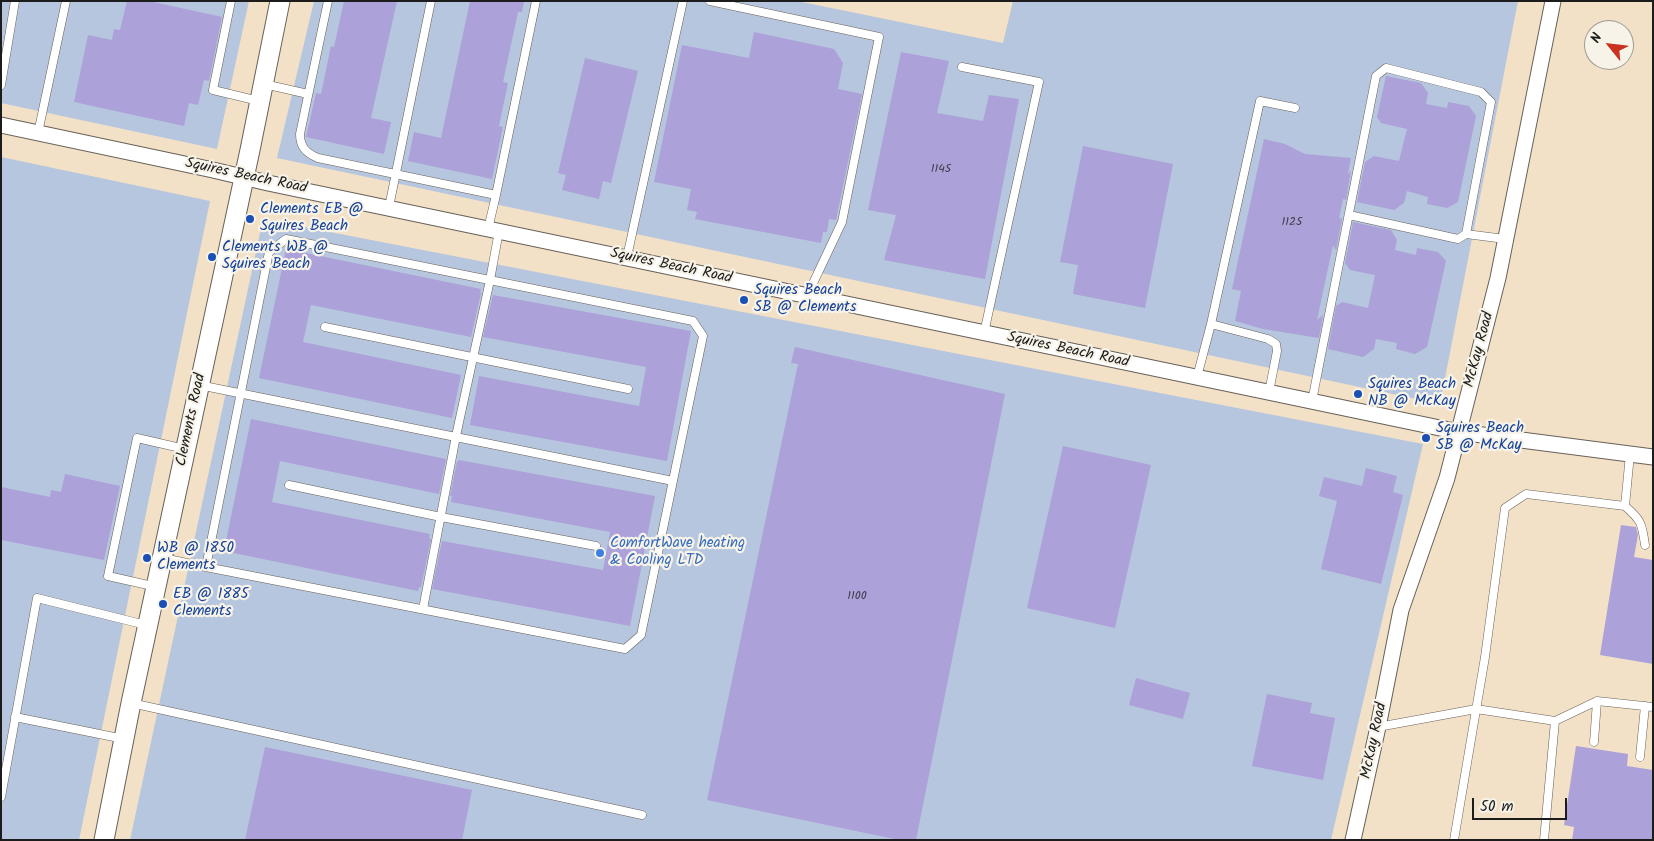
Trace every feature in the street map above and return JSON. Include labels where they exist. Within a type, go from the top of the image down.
[{"type":"street","name":"Clements Road","points":[[104,840],[131,703],[280,1]]},
{"type":"street","name":"McKay Road","points":[[1353,840],[1401,610],[1446,478],[1498,278],[1553,1]]},
{"type":"street","name":"Squires Beach Road","points":[[1,125],[1459,432],[1653,457]]},
{"type":"lane","points":[[1,85],[15,1]]},
{"type":"lane","points":[[38,133],[66,1]]},
{"type":"lane","points":[[230,1],[212,90],[308,94]]},
{"type":"lane","points":[[328,1],[300,134],[302,146],[306,152],[318,158],[496,195]]},
{"type":"lane","points":[[389,208],[431,1]]},
{"type":"lane","points":[[424,609],[456,436],[490,280],[496,195],[536,1]]},
{"type":"lane","points":[[627,257],[683,1]]},
{"type":"lane","points":[[710,1],[879,37],[842,222],[806,296]]},
{"type":"lane","points":[[962,68],[1039,82],[984,333]]},
{"type":"lane","points":[[1312,401],[1376,76],[1386,68],[1481,92],[1491,102],[1466,234]]},
{"type":"lane","points":[[1197,377],[1211,324],[1260,101],[1296,108]]},
{"type":"lane","points":[[1349,215],[1458,239],[1466,234],[1505,240]]},
{"type":"lane","points":[[163,558],[206,567],[625,649],[641,635],[704,336],[693,320],[286,239],[270,252],[206,567]]},
{"type":"lane","points":[[1211,324],[1268,339],[1276,344],[1277,351],[1269,392]]},
{"type":"lane","points":[[325,327],[628,389]]},
{"type":"lane","points":[[199,385],[673,481]]},
{"type":"lane","points":[[156,587],[108,576],[110,566],[137,438],[185,449]]},
{"type":"lane","points":[[1625,506],[1630,454]]},
{"type":"lane","points":[[289,485],[441,517],[596,546]]},
{"type":"lane","points":[[1454,840],[1476,710],[1505,508],[1526,494],[1625,506],[1638,517],[1645,544]]},
{"type":"lane","points":[[1,797],[37,598],[148,625]]},
{"type":"lane","points":[[1378,726],[1476,710],[1554,721],[1597,701],[1649,706],[1640,757]]},
{"type":"lane","points":[[1594,742],[1597,701]]},
{"type":"lane","points":[[131,703],[642,815]]},
{"type":"lane","points":[[16,717],[125,739]]},
{"type":"lane","points":[[1544,840],[1554,721]]},
{"type":"shaded area","points":[[1,1],[249,1],[217,149],[1,103]]},
{"type":"shaded area","points":[[314,1],[797,1],[1003,43],[1013,1],[1518,1],[1440,404],[277,158]]},
{"type":"shaded area","points":[[1,157],[210,201],[79,840],[1,840]]},
{"type":"shaded area","points":[[263,219],[1423,444],[1331,840],[130,840]]},
{"type":"building","points":[[127,1],[149,1],[222,17],[209,81],[204,80],[198,105],[189,103],[184,126],[74,102],[88,35],[112,40],[114,29],[120,30]]},
{"type":"building","points":[[344,1],[397,1],[371,118],[391,122],[384,154],[306,137],[316,93],[321,94],[331,46],[334,47]]},
{"type":"building","points":[[470,1],[524,1],[522,12],[518,12],[503,82],[508,83],[499,126],[503,127],[492,179],[408,161],[414,132],[441,138]]},
{"type":"building","points":[[754,32],[834,49],[843,63],[838,89],[862,94],[836,220],[829,219],[827,232],[823,232],[821,243],[695,219],[697,212],[687,210],[691,189],[654,182],[682,45],[749,58]]},
{"type":"building","points":[[901,52],[949,61],[937,113],[983,121],[989,95],[1019,99],[985,279],[884,260],[896,215],[868,210]]},
{"type":"building","points":[[585,58],[638,71],[611,183],[603,181],[599,199],[562,190],[566,175],[558,173]]},
{"type":"building","points":[[1386,76],[1421,83],[1428,93],[1426,104],[1447,108],[1448,102],[1469,106],[1476,116],[1458,202],[1447,208],[1427,204],[1428,197],[1407,191],[1404,203],[1394,210],[1357,202],[1365,162],[1374,156],[1399,161],[1407,129],[1381,123],[1377,117]]},
{"type":"building","points":[[1264,139],[1285,144],[1305,154],[1351,158],[1348,174],[1351,171],[1346,200],[1343,199],[1339,218],[1342,219],[1336,250],[1333,245],[1317,320],[1323,315],[1319,338],[1263,329],[1235,321],[1241,291],[1232,289]]},
{"type":"building","points":[[1083,146],[1173,164],[1145,308],[1073,294],[1078,265],[1060,262]]},
{"type":"building","points":[[1353,222],[1391,230],[1397,240],[1395,250],[1416,255],[1417,248],[1438,252],[1446,261],[1427,347],[1415,354],[1396,349],[1397,343],[1376,339],[1374,349],[1363,357],[1328,349],[1336,306],[1342,302],[1368,308],[1375,275],[1350,270],[1345,263]]},
{"type":"building","points":[[286,249],[481,289],[471,337],[311,305],[303,342],[461,375],[452,418],[259,378]]},
{"type":"building","points":[[493,295],[691,331],[667,461],[470,425],[479,376],[639,406],[646,367],[483,337]]},
{"type":"building","points":[[795,347],[1005,394],[916,840],[899,840],[707,800],[798,364],[791,363]]},
{"type":"building","points":[[251,419],[446,459],[439,494],[280,461],[272,502],[430,534],[429,538],[431,539],[421,587],[419,587],[418,591],[224,551]]},
{"type":"building","points":[[1063,446],[1151,465],[1115,628],[1027,608]]},
{"type":"building","points":[[459,460],[655,496],[630,626],[432,589],[442,541],[603,570],[610,532],[451,502],[452,496],[450,496]]},
{"type":"building","points":[[1366,468],[1397,476],[1393,492],[1403,495],[1381,584],[1321,569],[1337,501],[1319,496],[1324,477],[1362,486]]},
{"type":"building","points":[[65,474],[120,486],[104,560],[1,540],[1,487],[50,497],[51,490],[61,492]]},
{"type":"building","points":[[1621,525],[1636,527],[1638,535],[1634,557],[1653,560],[1653,664],[1600,655]]},
{"type":"building","points":[[1136,678],[1190,693],[1183,719],[1129,705]]},
{"type":"building","points":[[1267,694],[1312,703],[1310,713],[1335,718],[1323,780],[1252,766]]},
{"type":"building","points":[[1576,746],[1628,754],[1627,766],[1653,770],[1653,840],[1572,840],[1574,827],[1564,825]]},
{"type":"building","points":[[265,747],[472,790],[462,840],[245,840]]},
{"type":"place","name":"Clements EB @ Squires Beach","points":[[250,219]]},
{"type":"place","name":"Clements WB @ Squires Beach","points":[[212,257]]},
{"type":"place","name":"Squires Beach SB @ Clements","points":[[744,300]]},
{"type":"place","name":"Squires Beach NB @ McKay","points":[[1358,394]]},
{"type":"place","name":"Squires Beach SB @ McKay","points":[[1426,438]]},
{"type":"place","name":"ComfortWave heating & Cooling LTD","points":[[600,553]]},
{"type":"place","name":"WB @ 1850 Clements","points":[[147,558]]},
{"type":"place","name":"EB @ 1885 Clements","points":[[163,604]]}]
